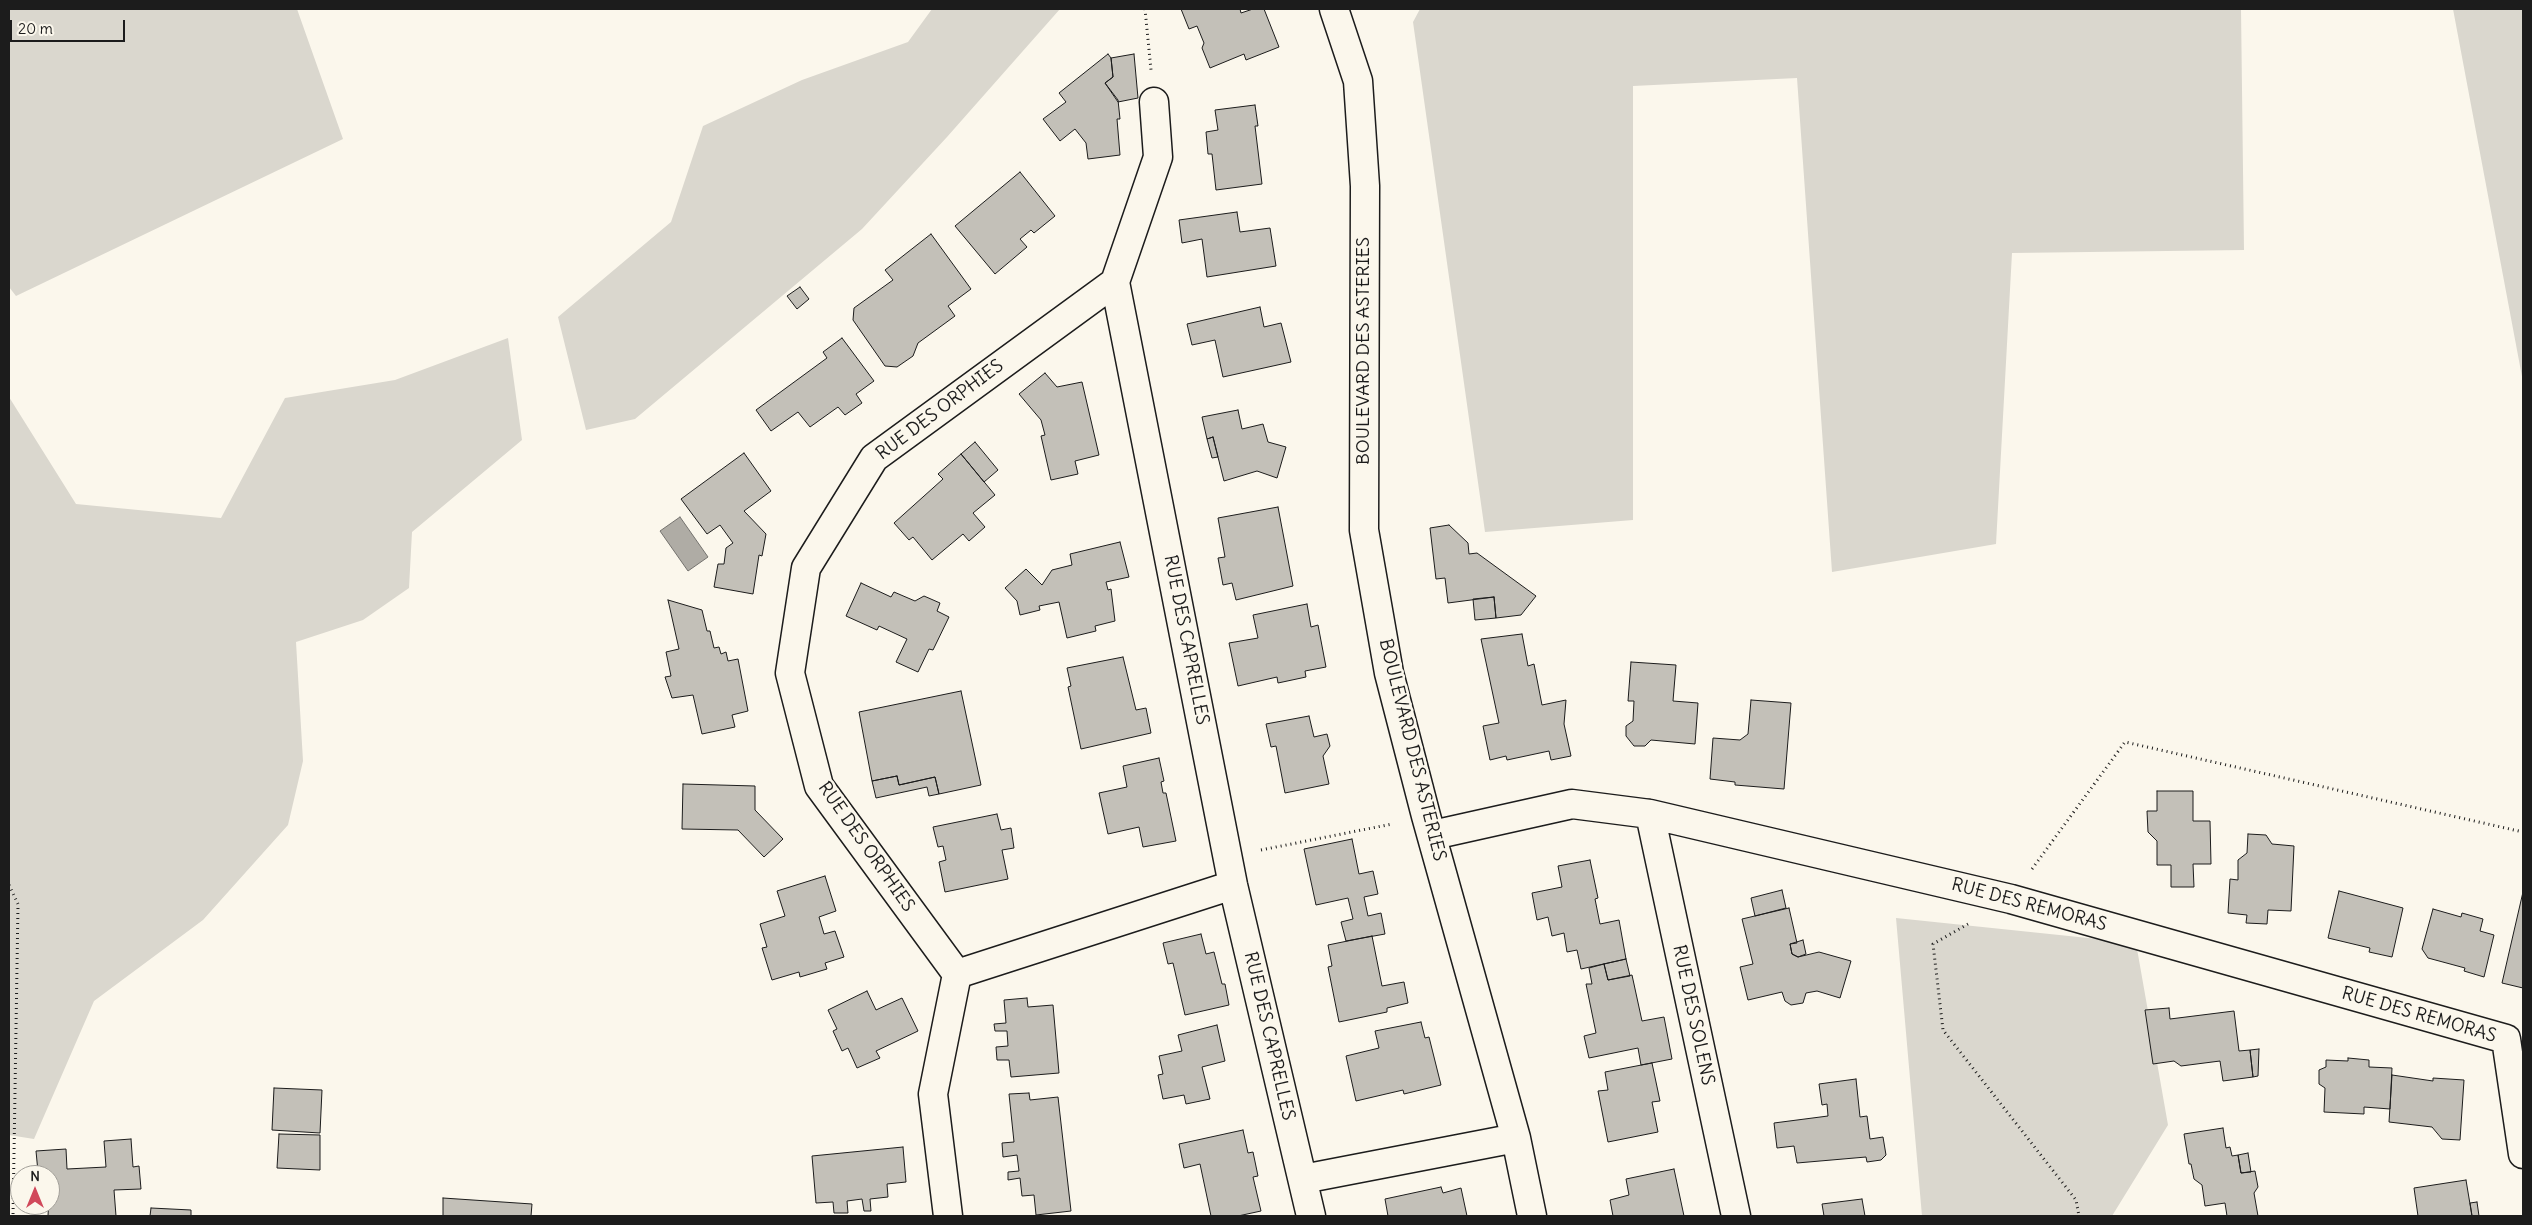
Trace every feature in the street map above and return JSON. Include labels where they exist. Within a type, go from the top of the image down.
[{"type":"street","name":"BOULEVARD DES ASTERIES","points":[[1334,9],[1358,81],[1365,186],[1364,530],[1389,673],[1516,1138],[1532,1216]]},
{"type":"street","points":[[1115,282],[1158,157],[1154,102]]},
{"type":"street","name":"RUE DES CAPRELLES","points":[[1115,282],[1233,885],[1304,1179],[1311,1216]]},
{"type":"street","name":"RUE DES ORPHIES","points":[[957,974],[818,786],[790,673],[806,568],[874,458],[1115,282]]},
{"type":"street","name":"RUE DES REMORAS","points":[[1430,826],[1572,804],[1650,814],[2011,899],[2506,1039],[2523,1154]]},
{"type":"street","name":"RUE DES SOLENS","points":[[1650,814],[1736,1216]]},
{"type":"street","points":[[948,1216],[933,1094],[957,974],[1233,885]]},
{"type":"street","points":[[1304,1179],[1516,1138]]},
{"type":"path","points":[[1145,9],[1154,102]]},
{"type":"path","points":[[1228,856],[1430,826]]},
{"type":"path","points":[[9,885],[18,904],[13,1216]]},
{"type":"shaded area","points":[[9,9],[297,9],[343,139],[16,296],[9,287]]},
{"type":"shaded area","points":[[932,9],[1060,9],[947,137],[862,229],[635,419],[586,430],[558,317],[671,222],[703,126],[802,80],[908,42]]},
{"type":"shaded area","points":[[1420,9],[2241,9],[2244,250],[2012,253],[1996,544],[1832,572],[1797,78],[1633,86],[1633,520],[1485,532],[1413,22]]},
{"type":"shaded area","points":[[2453,9],[2523,9],[2523,382]]},
{"type":"shaded area","points":[[508,338],[522,440],[412,532],[409,588],[363,620],[296,642],[303,761],[288,825],[203,920],[94,1001],[34,1139],[9,1135],[9,397],[76,504],[221,518],[285,398],[395,380]]},
{"type":"shaded area","points":[[680,517],[708,557],[688,571],[660,531]]},
{"type":"shaded area","points":[[1896,918],[2136,943],[2168,1125],[2112,1216],[1922,1216]]},
{"type":"building","points":[[1181,9],[1240,9],[1241,13],[1253,9],[1264,9],[1279,47],[1246,60],[1244,54],[1210,68],[1202,48],[1204,43],[1197,26],[1189,29]]},
{"type":"building","points":[[1108,54],[1111,58],[1113,77],[1105,83],[1118,100],[1120,119],[1117,119],[1120,155],[1088,159],[1086,143],[1075,129],[1060,141],[1043,119],[1066,102],[1059,93]]},
{"type":"building","points":[[1134,54],[1138,98],[1118,102],[1105,83],[1113,77],[1111,58]]},
{"type":"building","points":[[1255,105],[1258,126],[1255,126],[1262,184],[1216,190],[1212,154],[1208,154],[1206,132],[1218,130],[1215,110]]},
{"type":"building","points":[[1020,172],[1055,216],[1034,233],[1031,230],[1020,239],[1027,247],[995,274],[955,226]]},
{"type":"building","points":[[1237,212],[1240,232],[1270,228],[1276,266],[1207,277],[1202,239],[1182,243],[1179,220]]},
{"type":"building","points":[[931,234],[971,289],[948,306],[955,316],[918,343],[913,356],[897,367],[885,366],[853,320],[854,308],[893,280],[885,270]]},
{"type":"building","points":[[800,287],[809,299],[797,309],[787,296]]},
{"type":"building","points":[[1260,307],[1264,327],[1281,323],[1291,362],[1223,377],[1215,340],[1192,345],[1187,324]]},
{"type":"building","points":[[842,338],[874,381],[856,394],[862,403],[845,415],[838,407],[810,427],[798,412],[771,431],[756,410],[827,358],[823,352]]},
{"type":"building","points":[[1045,373],[1057,387],[1082,382],[1099,455],[1075,461],[1078,474],[1051,480],[1041,436],[1045,435],[1041,420],[1019,394]]},
{"type":"building","points":[[1238,410],[1242,429],[1263,424],[1268,442],[1286,447],[1277,478],[1257,471],[1224,481],[1213,437],[1207,439],[1202,417]]},
{"type":"building","points":[[1213,437],[1218,457],[1212,458],[1207,439]]},
{"type":"building","points":[[975,442],[998,470],[984,482],[961,454]]},
{"type":"building","points":[[744,453],[771,491],[744,511],[766,534],[762,556],[759,555],[753,594],[714,587],[718,564],[724,564],[726,548],[733,543],[720,525],[707,534],[681,499]]},
{"type":"building","points":[[961,454],[995,495],[973,513],[985,527],[969,541],[963,534],[932,560],[913,537],[909,540],[894,523],[943,479],[938,474]]},
{"type":"building","points":[[1278,507],[1293,586],[1236,600],[1232,583],[1223,585],[1218,558],[1225,557],[1218,518]]},
{"type":"building","points":[[1449,525],[1468,543],[1469,554],[1477,553],[1536,596],[1521,615],[1496,618],[1494,597],[1448,603],[1445,578],[1436,579],[1430,528]]},
{"type":"building","points":[[1120,542],[1129,577],[1106,582],[1108,590],[1111,589],[1115,621],[1095,626],[1096,631],[1067,638],[1059,602],[1039,606],[1040,610],[1020,615],[1017,601],[1005,588],[1026,569],[1042,585],[1052,570],[1072,565],[1070,554]]},
{"type":"building","points":[[861,583],[891,597],[894,592],[915,601],[924,596],[940,603],[937,611],[949,617],[933,650],[929,649],[918,672],[896,662],[907,639],[879,626],[877,630],[846,616]]},
{"type":"building","points":[[1494,597],[1496,618],[1475,620],[1473,599]]},
{"type":"building","points":[[668,600],[702,610],[707,631],[710,631],[714,648],[719,647],[721,654],[726,652],[728,661],[738,659],[748,711],[732,715],[735,727],[702,734],[693,695],[672,698],[665,677],[671,676],[666,652],[679,649]]},
{"type":"building","points":[[1307,604],[1311,627],[1318,625],[1326,667],[1305,671],[1306,677],[1278,683],[1277,677],[1238,686],[1229,643],[1258,638],[1253,615]]},
{"type":"building","points":[[1522,634],[1528,666],[1534,664],[1542,705],[1566,700],[1564,724],[1571,756],[1551,760],[1549,751],[1507,760],[1506,756],[1490,760],[1483,726],[1499,723],[1481,639]]},
{"type":"building","points":[[1123,657],[1136,710],[1146,708],[1151,733],[1081,749],[1068,687],[1071,686],[1067,668]]},
{"type":"building","points":[[1631,662],[1676,665],[1673,701],[1698,703],[1695,744],[1651,740],[1645,746],[1634,746],[1626,736],[1626,726],[1633,721],[1634,701],[1628,701]]},
{"type":"building","points":[[961,691],[981,785],[939,794],[935,777],[899,785],[897,776],[872,781],[859,712]]},
{"type":"building","points":[[1751,700],[1791,703],[1784,789],[1735,785],[1735,782],[1710,779],[1713,738],[1740,740],[1748,734]]},
{"type":"building","points":[[1309,716],[1314,737],[1327,734],[1330,746],[1323,756],[1329,784],[1285,793],[1276,746],[1271,747],[1266,724]]},
{"type":"building","points":[[1159,758],[1164,781],[1161,782],[1163,793],[1166,793],[1176,841],[1143,847],[1139,827],[1108,834],[1099,793],[1127,787],[1123,766]]},
{"type":"building","points":[[897,776],[899,785],[935,777],[939,794],[929,796],[927,787],[876,798],[872,781]]},
{"type":"building","points":[[683,784],[755,786],[755,810],[783,839],[764,857],[738,830],[682,829]]},
{"type":"building","points":[[2157,791],[2193,791],[2193,821],[2210,821],[2211,864],[2193,864],[2194,887],[2171,887],[2171,865],[2157,865],[2157,841],[2148,832],[2147,811],[2157,811]]},
{"type":"building","points":[[997,814],[1001,830],[1011,828],[1014,848],[1002,850],[1008,879],[945,892],[939,862],[946,860],[943,846],[938,847],[933,827]]},
{"type":"building","points":[[2248,834],[2266,835],[2272,844],[2294,846],[2291,911],[2268,910],[2267,924],[2246,923],[2247,915],[2228,913],[2230,879],[2238,880],[2238,860],[2247,853]]},
{"type":"building","points":[[1352,839],[1359,874],[1373,871],[1378,894],[1364,897],[1368,916],[1381,913],[1385,934],[1346,941],[1341,922],[1353,919],[1348,898],[1316,905],[1304,849]]},
{"type":"building","points":[[1590,860],[1598,898],[1595,899],[1600,924],[1619,920],[1626,959],[1581,969],[1577,950],[1567,952],[1564,933],[1552,936],[1548,917],[1537,920],[1532,893],[1562,887],[1558,866]]},
{"type":"building","points":[[825,876],[836,911],[819,917],[824,934],[835,931],[844,957],[825,963],[827,969],[800,977],[799,972],[772,980],[762,948],[767,947],[760,924],[785,916],[777,891]]},
{"type":"building","points":[[1782,890],[1786,908],[1755,916],[1751,898]]},
{"type":"building","points":[[2339,891],[2403,908],[2392,957],[2369,952],[2370,948],[2328,938]]},
{"type":"building","points":[[2523,892],[2523,988],[2502,983]]},
{"type":"building","points":[[1789,908],[1797,943],[1790,944],[1792,954],[1798,957],[1819,952],[1851,961],[1840,998],[1817,991],[1806,993],[1803,1003],[1791,1005],[1785,1001],[1782,992],[1748,1000],[1740,967],[1753,964],[1742,919]]},
{"type":"building","points":[[2433,909],[2461,917],[2462,913],[2483,919],[2480,931],[2494,935],[2484,977],[2464,971],[2465,968],[2428,958],[2422,949]]},
{"type":"building","points":[[1201,934],[1206,954],[1214,952],[1222,984],[1225,984],[1229,1005],[1185,1015],[1173,963],[1168,964],[1163,943]]},
{"type":"building","points":[[1372,936],[1382,986],[1404,982],[1408,1003],[1387,1008],[1387,1012],[1339,1022],[1328,967],[1332,966],[1328,945]]},
{"type":"building","points":[[1803,940],[1806,954],[1798,957],[1792,954],[1790,944]]},
{"type":"building","points":[[1626,959],[1630,976],[1608,980],[1604,964]]},
{"type":"building","points":[[1604,964],[1608,980],[1632,975],[1642,1021],[1664,1017],[1672,1059],[1641,1065],[1638,1048],[1589,1058],[1584,1036],[1596,1033],[1586,984],[1592,984],[1589,968]]},
{"type":"building","points":[[867,991],[876,1010],[902,998],[918,1031],[876,1051],[880,1058],[857,1068],[848,1048],[842,1051],[833,1031],[837,1029],[828,1010]]},
{"type":"building","points":[[1027,998],[1028,1007],[1053,1005],[1059,1073],[1011,1077],[1009,1060],[997,1060],[996,1047],[1008,1046],[1007,1031],[995,1031],[994,1024],[1006,1023],[1004,1000]]},
{"type":"building","points":[[2169,1008],[2170,1019],[2234,1011],[2239,1051],[2250,1050],[2253,1077],[2223,1081],[2220,1061],[2181,1066],[2174,1061],[2153,1064],[2145,1010]]},
{"type":"building","points":[[1421,1022],[1425,1038],[1429,1037],[1441,1085],[1404,1094],[1403,1090],[1356,1101],[1346,1056],[1379,1048],[1375,1031]]},
{"type":"building","points":[[1217,1025],[1225,1061],[1202,1067],[1210,1099],[1186,1104],[1184,1095],[1163,1099],[1158,1075],[1163,1074],[1159,1056],[1182,1051],[1178,1035]]},
{"type":"building","points":[[2259,1049],[2258,1076],[2253,1077],[2250,1050]]},
{"type":"building","points":[[2348,1058],[2369,1060],[2369,1067],[2392,1068],[2390,1109],[2364,1107],[2364,1114],[2324,1112],[2325,1088],[2319,1084],[2319,1070],[2326,1067],[2326,1060],[2348,1061]]},
{"type":"building","points":[[1652,1063],[1660,1101],[1652,1102],[1658,1132],[1608,1142],[1598,1091],[1608,1090],[1605,1072]]},
{"type":"building","points":[[2392,1075],[2433,1081],[2433,1078],[2464,1080],[2460,1140],[2442,1139],[2432,1127],[2389,1122]]},
{"type":"building","points":[[1856,1079],[1860,1117],[1867,1116],[1870,1139],[1883,1137],[1886,1155],[1881,1160],[1867,1162],[1866,1157],[1797,1163],[1794,1146],[1777,1148],[1774,1123],[1828,1116],[1827,1104],[1822,1105],[1819,1084]]},
{"type":"building","points":[[274,1088],[322,1090],[320,1133],[272,1130]]},
{"type":"building","points":[[1029,1093],[1030,1100],[1058,1097],[1071,1211],[1036,1215],[1034,1195],[1022,1196],[1020,1178],[1008,1180],[1008,1172],[1019,1171],[1017,1155],[1003,1157],[1002,1143],[1014,1142],[1009,1094]]},
{"type":"building","points":[[2223,1128],[2226,1148],[2230,1147],[2232,1156],[2238,1155],[2241,1173],[2255,1171],[2258,1187],[2254,1193],[2258,1216],[2227,1216],[2225,1203],[2205,1206],[2202,1185],[2194,1179],[2191,1164],[2189,1164],[2184,1134]]},
{"type":"building","points":[[1243,1130],[1248,1153],[1253,1152],[1258,1176],[1253,1177],[1261,1211],[1238,1216],[1211,1216],[1200,1164],[1184,1168],[1179,1144]]},
{"type":"building","points":[[279,1134],[320,1135],[320,1170],[277,1168]]},
{"type":"building","points":[[131,1139],[133,1167],[139,1166],[141,1189],[114,1190],[116,1216],[48,1216],[60,1215],[60,1165],[37,1165],[36,1151],[66,1149],[67,1169],[106,1167],[104,1141]]},
{"type":"building","points":[[903,1147],[906,1182],[887,1184],[888,1197],[870,1199],[871,1211],[864,1211],[862,1199],[847,1201],[848,1213],[834,1213],[833,1202],[816,1203],[812,1156]]},
{"type":"building","points":[[2248,1153],[2251,1172],[2241,1173],[2238,1155]]},
{"type":"building","points":[[1674,1169],[1684,1216],[1613,1216],[1610,1200],[1629,1195],[1626,1179]]},
{"type":"building","points":[[2466,1180],[2472,1216],[2418,1216],[2414,1188]]},
{"type":"building","points":[[1441,1187],[1443,1193],[1461,1188],[1467,1216],[1388,1216],[1385,1199]]},
{"type":"building","points":[[443,1198],[532,1204],[531,1216],[443,1216]]},
{"type":"building","points":[[1862,1199],[1865,1216],[1824,1216],[1822,1204]]},
{"type":"building","points":[[2477,1202],[2479,1216],[2472,1216],[2470,1203]]},
{"type":"building","points":[[151,1208],[191,1210],[191,1216],[150,1216]]}]
